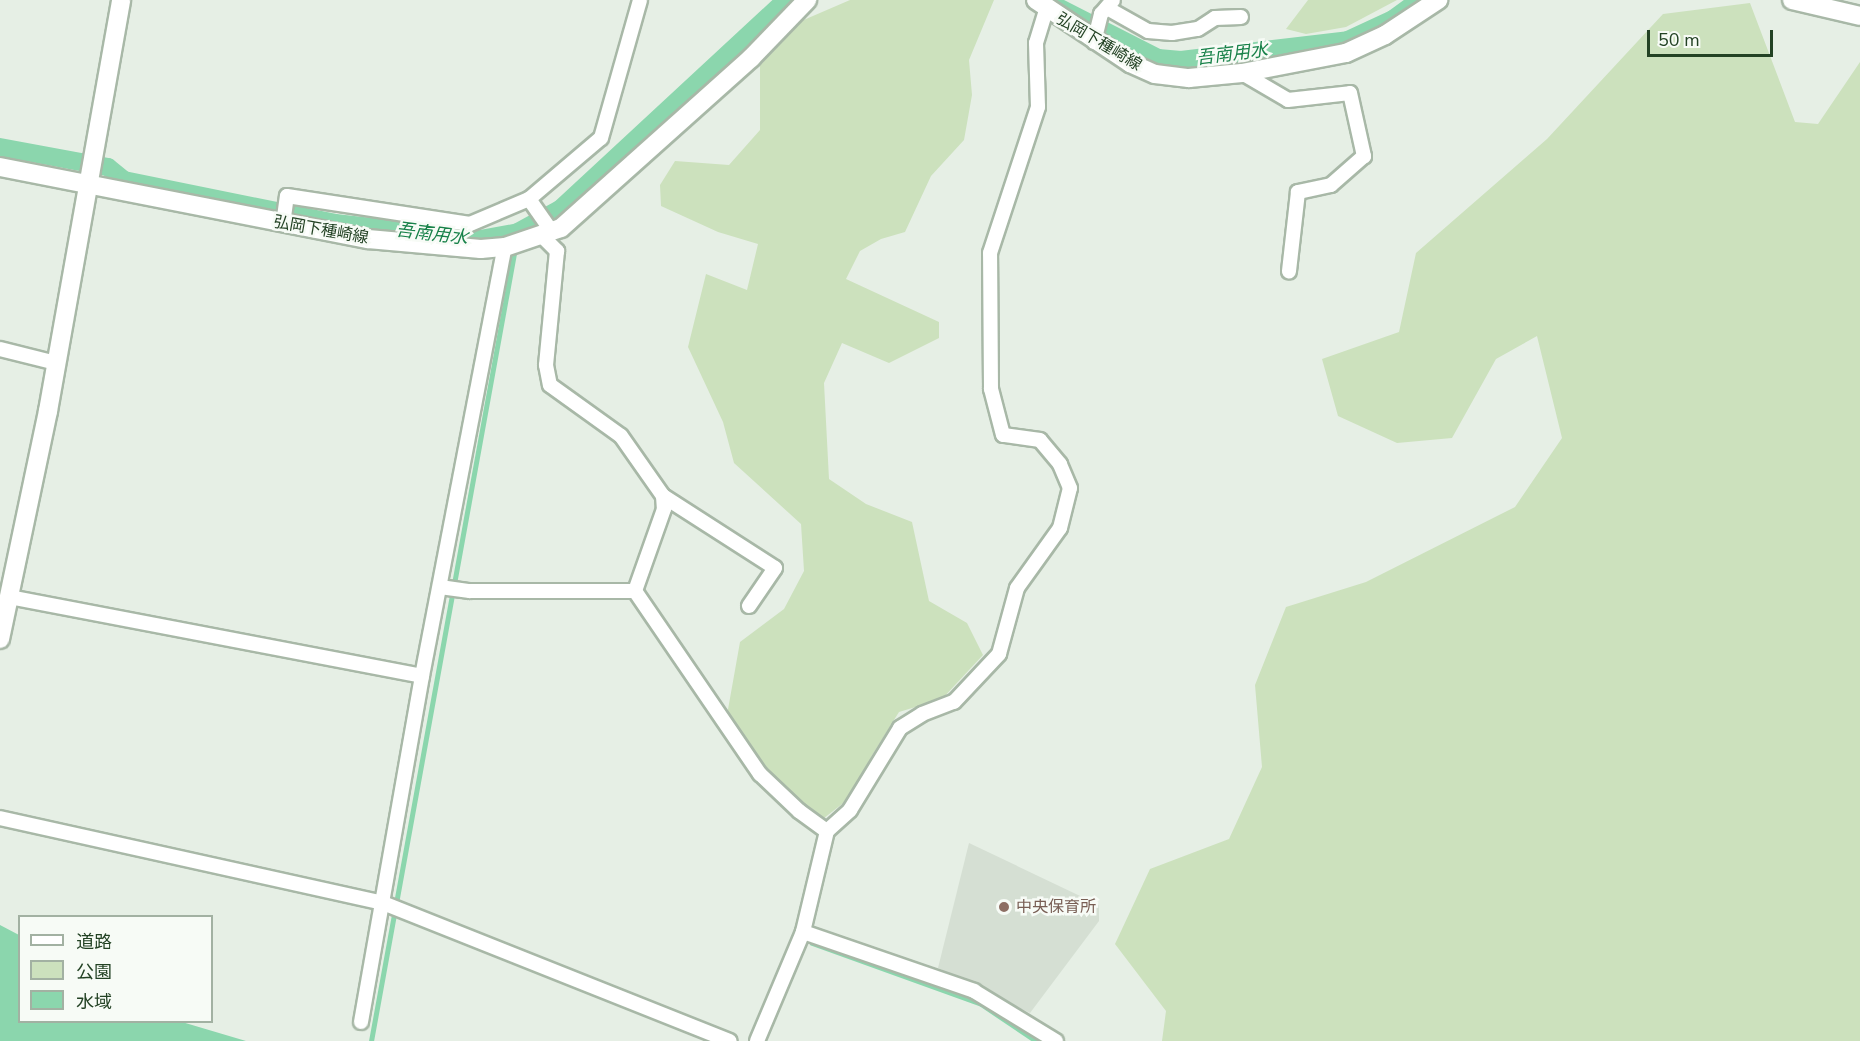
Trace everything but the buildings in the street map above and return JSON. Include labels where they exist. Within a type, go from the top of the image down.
[{"type":"main road","points":[[0,639],[57,363],[87,177],[121,0]]},
{"type":"main road","name":"弘岡下種崎線","points":[[0,167],[87,177],[368,239],[481,249],[505,247],[542,232],[561,228],[743,66],[807,0]]},
{"type":"main road","name":"弘岡下種崎線","points":[[1041,5],[1155,74],[1189,78],[1242,73],[1346,53],[1385,35],[1438,0]]},
{"type":"main road","points":[[1792,0],[1860,16]]},
{"type":"street","points":[[284,221],[286,196],[470,224],[531,201],[601,138],[640,0]]},
{"type":"street","points":[[757,1041],[803,932],[827,831],[850,810],[900,728],[922,714],[954,702],[999,654],[1017,588],[1060,528],[1070,488],[1060,464],[1040,440],[1003,435],[991,389],[990,253],[1038,107],[1036,43],[1041,5]]},
{"type":"street","points":[[1095,37],[1107,8],[1148,31],[1172,33],[1198,28],[1215,18],[1241,17]]},
{"type":"street","points":[[1242,73],[1288,100],[1350,93],[1364,156],[1331,185],[1298,192],[1289,271]]},
{"type":"street","points":[[531,201],[542,232],[557,251],[546,365],[550,385],[621,436],[663,496],[775,568],[749,606]]},
{"type":"street","points":[[361,1022],[422,676],[505,247]]},
{"type":"street","points":[[0,349],[57,363]]},
{"type":"street","points":[[635,591],[664,509],[663,496]]},
{"type":"street","points":[[440,587],[470,591],[635,591]]},
{"type":"street","points":[[635,591],[760,774],[799,811],[827,831]]},
{"type":"street","points":[[9,597],[422,676]]},
{"type":"street","points":[[0,818],[383,903],[730,1041]]},
{"type":"street","points":[[803,932],[974,991],[1056,1041]]},
{"type":"shaded area","points":[[969,843],[1099,905],[1099,921],[1030,1013],[938,968]]},
{"type":"green space","points":[[850,0],[994,0],[969,60],[972,95],[964,140],[931,176],[905,232],[881,239],[860,251],[846,279],[939,322],[939,338],[889,363],[842,343],[824,383],[829,479],[866,504],[912,522],[929,601],[967,623],[983,655],[942,699],[899,712],[871,757],[860,790],[819,822],[792,803],[745,747],[727,715],[740,642],[784,609],[804,571],[801,524],[734,463],[723,422],[688,347],[706,274],[747,290],[758,244],[718,232],[661,206],[660,185],[675,161],[729,165],[760,130],[760,54],[799,22]]},
{"type":"green space","points":[[1308,0],[1397,0],[1346,27],[1306,34],[1286,29]]},
{"type":"green space","points":[[1750,3],[1795,122],[1818,124],[1860,62],[1860,1041],[1162,1041],[1166,1011],[1115,944],[1150,869],[1229,839],[1262,767],[1255,685],[1286,607],[1366,582],[1515,507],[1562,438],[1537,336],[1496,359],[1452,438],[1397,443],[1338,416],[1322,359],[1399,332],[1416,253],[1547,139],[1663,14]]},
{"type":"water","points":[[0,925],[18,934],[18,1023],[185,1023],[246,1041],[0,1041]]},
{"type":"waterway","name":"吾南用水","points":[[0,147],[108,167],[124,180],[335,223],[480,239],[518,232],[560,209],[786,0]]},
{"type":"waterway","name":"吾南用水","points":[[1056,6],[1158,58],[1181,60],[1348,40],[1393,19],[1419,0]]},
{"type":"waterway","points":[[371,1041],[515,248]]},
{"type":"waterway","points":[[812,943],[981,1004],[1036,1041]]},
{"type":"place","name":"中央保育所","points":[[1004,907]]}]
